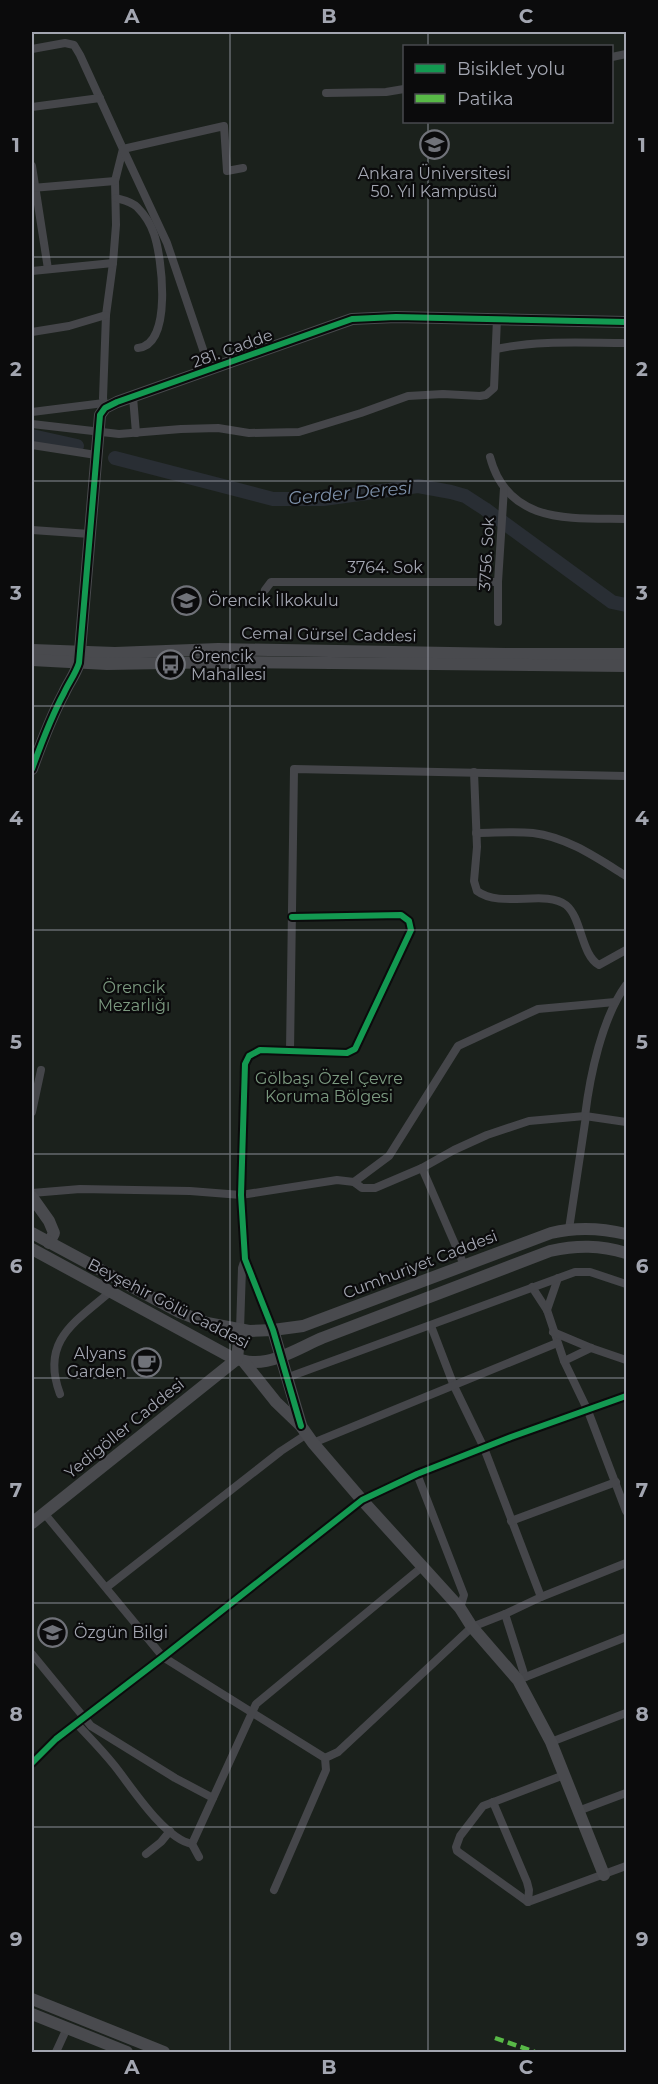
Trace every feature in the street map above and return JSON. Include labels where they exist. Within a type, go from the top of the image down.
[{"type":"street","points":[[32,50],[65,43],[74,45],[167,243],[210,370]]},
{"type":"street","points":[[326,93],[386,92],[403,89]]},
{"type":"street","points":[[32,107],[100,98]]},
{"type":"street","points":[[123,149],[224,126],[226,171],[243,168]]},
{"type":"street","points":[[32,769],[64,692],[75,675],[79,657],[98,431],[100,415],[105,405],[106,315],[113,263],[116,181],[123,149]]},
{"type":"street","points":[[32,166],[48,269]]},
{"type":"street","points":[[34,188],[116,181]]},
{"type":"street","points":[[116,198],[136,206],[152,228],[158,250],[162,300],[158,333],[152,342],[143,348],[138,348]]},
{"type":"street","points":[[32,271],[113,263]]},
{"type":"street","points":[[32,332],[69,326],[106,315]]},
{"type":"street","name":"281. Cadde","points":[[105,405],[352,319],[396,316],[627,322]]},
{"type":"street","points":[[32,424],[119,434],[218,428],[249,433],[299,432],[408,396],[430,394],[472,397],[486,395],[494,388],[497,319]]},
{"type":"street","points":[[496,349],[535,344],[627,343]]},
{"type":"street","points":[[133,397],[136,433]]},
{"type":"street","points":[[32,412],[105,405]]},
{"type":"street","points":[[32,445],[96,455]]},
{"type":"street","points":[[490,457],[494,473],[504,488],[522,503],[550,516],[627,519]]},
{"type":"street","name":"3756. Sok","points":[[498,622],[504,488]]},
{"type":"street","points":[[32,530],[90,534]]},
{"type":"street","name":"3764. Sok","points":[[268,586],[498,582]]},
{"type":"street","name":"Cemal Gürsel Caddesi","points":[[32,660],[218,648],[627,654]]},
{"type":"street","name":"Cemal Gürsel Caddesi","points":[[32,650],[107,664],[228,662],[627,666]]},
{"type":"street","points":[[32,751],[42,741]]},
{"type":"street","points":[[290,1051],[294,769],[627,776]]},
{"type":"street","points":[[474,772],[477,847],[474,881],[477,891],[485,897],[556,899],[565,904],[573,914],[592,959],[599,965],[627,950]]},
{"type":"street","points":[[476,833],[521,832],[545,835],[582,850],[627,876]]},
{"type":"street","points":[[292,917],[401,915],[409,921],[411,930],[355,1049],[347,1053],[260,1050],[247,1060],[244,1072],[242,1195],[245,1258],[273,1330],[286,1378],[307,1434]]},
{"type":"street","points":[[569,1229],[595,1063],[615,1002],[623,994],[627,985]]},
{"type":"street","points":[[354,1182],[388,1156],[458,1046],[538,1009],[615,1002]]},
{"type":"street","points":[[32,1112],[41,1070]]},
{"type":"street","points":[[50,1243],[54,1233],[52,1227],[32,1195],[80,1189],[190,1191],[242,1195],[337,1180],[354,1182],[362,1188],[375,1188],[422,1168],[454,1150],[514,1125],[542,1118],[585,1116],[627,1122]]},
{"type":"street","points":[[422,1168],[464,1265]]},
{"type":"street","name":"Cumhuriyet Caddesi","points":[[32,1236],[50,1243],[179,1312],[225,1328],[273,1330],[303,1326],[540,1236],[569,1229],[602,1229],[627,1234]]},
{"type":"street","name":"Cumhuriyet Caddesi","points":[[296,1350],[550,1251],[578,1246],[596,1246],[627,1253]]},
{"type":"street","name":"Beyşehir Gölü Caddesi","points":[[32,1249],[241,1360],[258,1362],[296,1350]]},
{"type":"street","points":[[58,1264],[64,1251]]},
{"type":"street","points":[[245,1258],[242,1268],[241,1360],[362,1500],[460,1608],[472,1627],[521,1678]]},
{"type":"street","points":[[286,1378],[581,1271],[627,1284]]},
{"type":"street","points":[[547,1310],[558,1278]]},
{"type":"street","points":[[532,1287],[547,1310],[564,1361],[588,1411],[627,1511]]},
{"type":"street","points":[[60,1394],[56,1381],[55,1357],[62,1335],[110,1292]]},
{"type":"street","points":[[431,1326],[454,1386],[484,1448],[541,1596]]},
{"type":"street","points":[[553,1332],[627,1360]]},
{"type":"street","points":[[107,1587],[281,1450],[307,1434],[454,1386],[557,1343]]},
{"type":"street","points":[[564,1361],[591,1348]]},
{"type":"street","name":"Yedigöller Caddesi","points":[[32,1522],[241,1360]]},
{"type":"street","points":[[32,1763],[56,1738],[362,1500],[417,1474],[627,1396]]},
{"type":"street","points":[[417,1474],[464,1594],[460,1608]]},
{"type":"street","points":[[511,1521],[616,1482]]},
{"type":"street","points":[[44,1513],[163,1657],[325,1758]]},
{"type":"street","points":[[325,1758],[338,1752],[472,1627],[541,1596],[627,1563]]},
{"type":"street","points":[[192,1844],[256,1704],[422,1567]]},
{"type":"street","points":[[505,1614],[521,1678],[551,1742],[604,1875]]},
{"type":"street","points":[[521,1678],[627,1637]]},
{"type":"street","points":[[32,1654],[158,1821],[181,1840],[192,1844],[199,1857]]},
{"type":"street","points":[[551,1742],[627,1713]]},
{"type":"street","points":[[80,1720],[177,1779],[213,1798]]},
{"type":"street","points":[[274,1890],[326,1770],[325,1758]]},
{"type":"street","points":[[528,1902],[457,1851],[456,1847],[460,1836],[483,1806],[564,1775]]},
{"type":"street","points":[[578,1811],[627,1793]]},
{"type":"street","points":[[493,1802],[527,1882],[528,1902]]},
{"type":"street","points":[[146,1854],[170,1831]]},
{"type":"street","points":[[528,1902],[627,1866]]},
{"type":"street","points":[[32,1999],[165,2052]]},
{"type":"street","points":[[32,2014],[127,2052]]},
{"type":"street","points":[[56,2052],[67,2028]]},
{"type":"green space","name":"Gölbaşı Özel Çevre Koruma Bölgesi","points":[[32,32],[626,32],[626,2052],[32,2052]]},
{"type":"waterway","name":"Gerder Deresi","points":[[32,436],[77,446]]},
{"type":"waterway","name":"Gerder Deresi","points":[[115,458],[273,499],[323,499],[418,486],[465,496],[612,602],[626,605]]},
{"type":"marked path","points":[[495,2038],[535,2052]]},
{"type":"cycle path","points":[[32,769],[59,702],[79,663],[100,415],[105,408],[352,319],[396,317],[626,322]]},
{"type":"cycle path","points":[[292,917],[401,915],[409,921],[411,930],[355,1049],[347,1053],[260,1050],[249,1056],[245,1064],[241,1195],[245,1259],[273,1330],[301,1426]]},
{"type":"cycle path","points":[[32,1763],[56,1739],[362,1500],[417,1474],[626,1396]]},
{"type":"place","name":"Ankara Üniversitesi 50. Yıl Kampüsü","points":[[434,145]]},
{"type":"place","name":"Örencik İlkokulu","points":[[187,600]]},
{"type":"place","name":"Örencik Mahallesi","points":[[170,665]]},
{"type":"place","name":"Alyans Garden","points":[[147,1362]]},
{"type":"place","name":"Özgün Bilgi","points":[[53,1632]]},
{"type":"park label","name":"Örencik Mezarlığı","points":[[134,996]]}]
